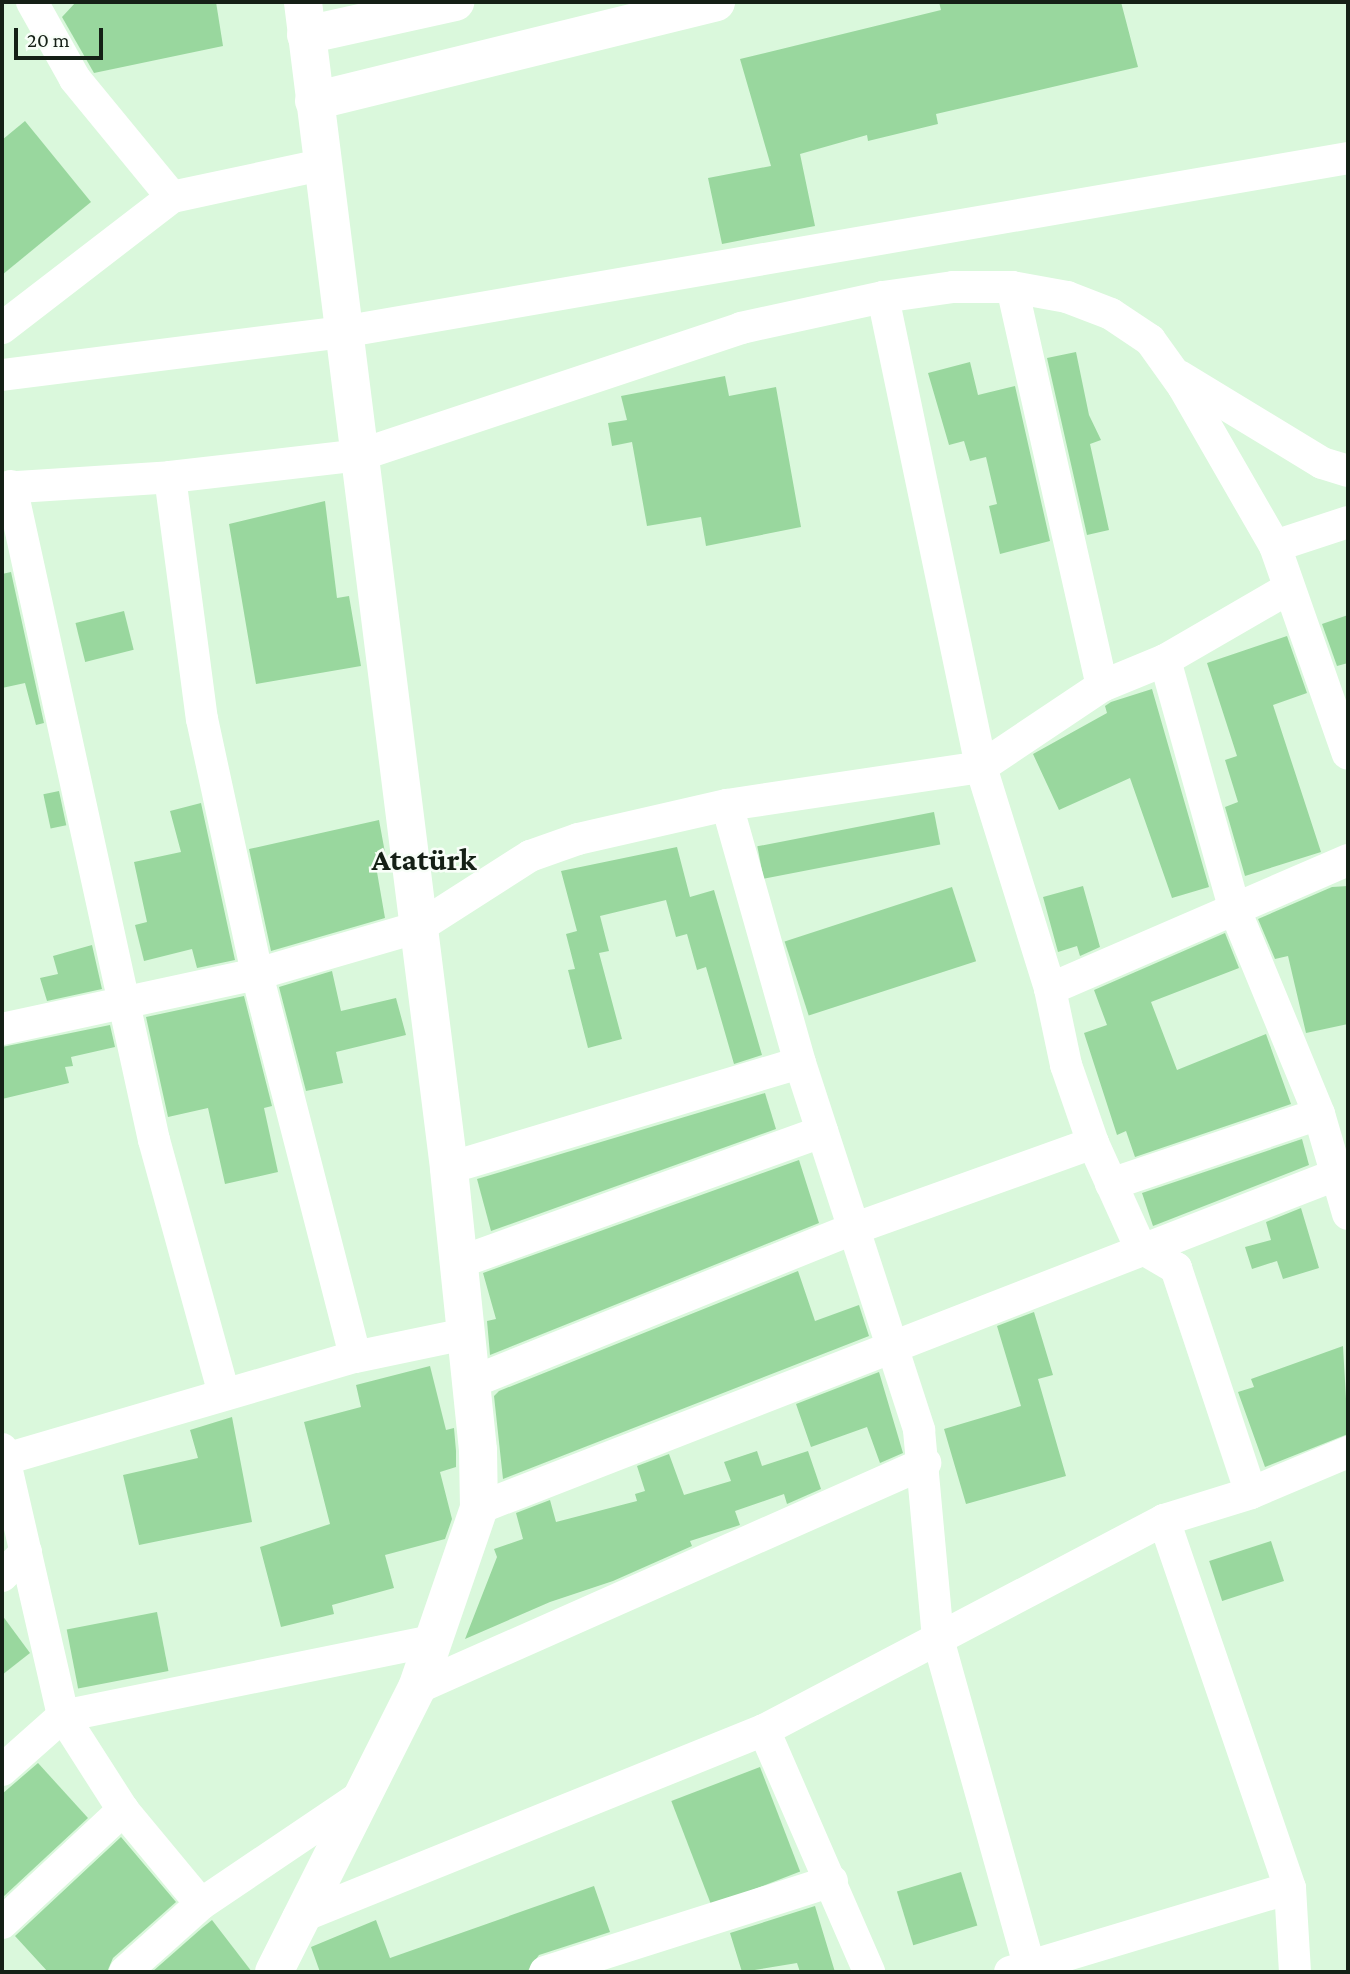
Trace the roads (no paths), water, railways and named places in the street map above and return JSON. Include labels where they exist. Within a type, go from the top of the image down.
[{"type":"street","points":[[32,2],[75,79],[172,197]]},
{"type":"street","points":[[274,1972],[298,1918],[417,1688],[479,1508],[472,1382],[449,1168],[304,19],[455,2]]},
{"type":"street","points":[[314,101],[716,2]]},
{"type":"street","points":[[2,375],[342,332],[1348,158]]},
{"type":"street","points":[[2,328],[172,197],[321,164]]},
{"type":"street","points":[[1012,286],[1102,686]]},
{"type":"street","points":[[223,1394],[155,1140],[126,1003],[6,487],[170,477],[360,455],[741,328],[883,297],[953,287],[1012,286],[1067,297],[1111,314],[1150,340],[1172,371],[1275,547],[1348,754]]},
{"type":"street","points":[[883,297],[981,767],[1050,989],[1066,1065],[1093,1143],[1140,1247],[1176,1268],[1251,1493]]},
{"type":"street","points":[[1172,371],[1311,457],[1348,471]]},
{"type":"street","points":[[170,477],[202,719],[257,974],[355,1357]]},
{"type":"street","points":[[1275,547],[1348,522]]},
{"type":"street","points":[[2,1029],[257,974],[419,927],[530,856],[727,805],[981,767],[1102,686],[1165,660],[1289,588]]},
{"type":"street","points":[[1165,660],[1235,909],[1320,1114],[1341,1172],[1348,1214]]},
{"type":"street","points":[[727,805],[800,1063],[853,1229],[894,1344],[925,1463],[938,1639],[1019,1969],[1290,1888]]},
{"type":"street","points":[[1050,989],[1348,860]]},
{"type":"street","points":[[449,1168],[800,1063]]},
{"type":"street","points":[[1111,1184],[1320,1114]]},
{"type":"street","points":[[460,1262],[822,1132]]},
{"type":"street","points":[[472,1382],[853,1229],[1093,1143]]},
{"type":"street","points":[[479,1508],[1140,1247],[1341,1172]]},
{"type":"street","points":[[201,1905],[123,1810],[63,1716],[3,1456],[355,1357],[465,1335]]},
{"type":"street","points":[[298,1918],[764,1730],[1164,1520],[1251,1493],[1348,1452]]},
{"type":"street","points":[[417,1688],[925,1463]]},
{"type":"street","points":[[1164,1520],[1290,1888],[1295,1972]]},
{"type":"street","points":[[2,1576],[26,1552]]},
{"type":"street","points":[[2,1770],[63,1716],[433,1641]]},
{"type":"street","points":[[764,1730],[832,1881],[869,1972]]},
{"type":"street","points":[[125,1972],[201,1905],[361,1796]]},
{"type":"street","points":[[2,1923],[123,1810]]},
{"type":"street","points":[[545,1972],[832,1881]]},
{"type":"district","name":"Atatürk","points":[[424,859]]}]
